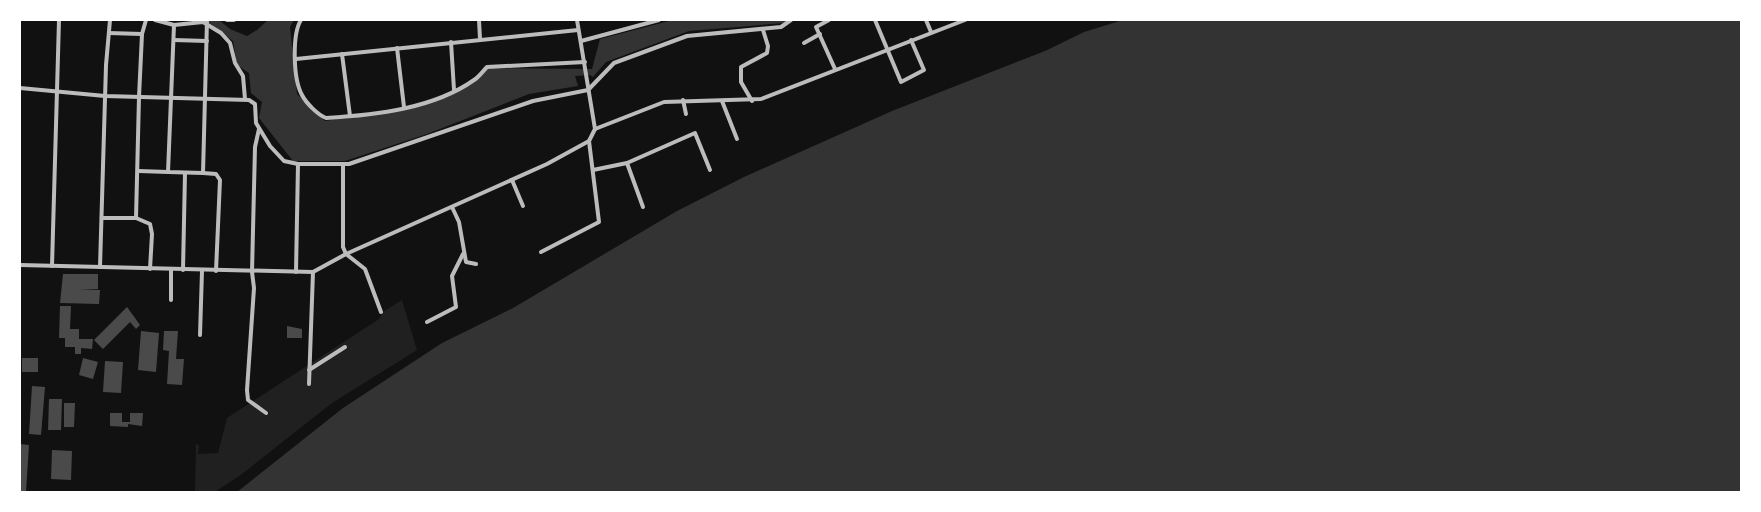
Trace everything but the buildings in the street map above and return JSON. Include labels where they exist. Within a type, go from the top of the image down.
[{"type":"street","points":[[52,266],[59,20]]},
{"type":"street","points":[[100,267],[105,96],[110,20]]},
{"type":"street","points":[[136,218],[142,34],[146,20]]},
{"type":"street","points":[[155,20],[174,25],[207,22],[230,43],[235,63],[243,76],[245,99]]},
{"type":"street","points":[[227,20],[234,20]]},
{"type":"street","points":[[301,20],[294,37],[299,86],[307,101],[326,118],[433,101],[473,81],[487,68],[585,64]]},
{"type":"street","points":[[479,20],[480,39]]},
{"type":"street","points":[[541,252],[599,222],[589,141],[595,129],[577,20]]},
{"type":"street","points":[[581,41],[659,20]]},
{"type":"street","points":[[20,88],[139,98],[245,99],[255,104],[255,121],[259,129],[270,146],[284,160],[298,164],[343,164],[391,151],[533,100],[588,90],[614,63],[687,36],[783,27],[791,20]]},
{"type":"street","points":[[829,20],[816,27],[834,69]]},
{"type":"street","points":[[874,20],[901,82],[924,70],[911,40]]},
{"type":"street","points":[[926,20],[931,32]]},
{"type":"street","points":[[595,129],[653,105],[683,100],[752,101],[954,22],[965,20]]},
{"type":"street","points":[[202,173],[207,22]]},
{"type":"street","points":[[168,172],[174,25]]},
{"type":"street","points":[[296,59],[578,30]]},
{"type":"street","points":[[752,101],[740,74],[744,64],[767,53],[768,46],[763,30]]},
{"type":"street","points":[[109,33],[142,34]]},
{"type":"street","points":[[804,43],[820,34]]},
{"type":"street","points":[[174,40],[207,41]]},
{"type":"street","points":[[451,42],[454,90]]},
{"type":"street","points":[[397,48],[404,107]]},
{"type":"street","points":[[342,54],[350,116]]},
{"type":"street","points":[[683,100],[686,114]]},
{"type":"street","points":[[722,102],[736,139]]},
{"type":"street","points":[[259,129],[255,147],[252,272],[254,288],[247,396],[266,413]]},
{"type":"street","points":[[593,170],[627,163],[695,133],[710,170]]},
{"type":"street","points":[[20,266],[313,272],[346,254],[513,180],[589,141]]},
{"type":"street","points":[[627,163],[643,207]]},
{"type":"street","points":[[296,272],[298,164]]},
{"type":"street","points":[[343,164],[342,237],[346,254],[365,269],[381,312]]},
{"type":"street","points":[[138,171],[216,174],[220,180],[216,271]]},
{"type":"street","points":[[183,270],[185,173]]},
{"type":"street","points":[[513,180],[523,206]]},
{"type":"street","points":[[453,207],[459,222],[463,255],[466,262],[476,264]]},
{"type":"street","points":[[102,218],[136,218],[151,226],[150,270]]},
{"type":"street","points":[[427,322],[456,307],[452,276],[463,255]]},
{"type":"street","points":[[171,270],[171,300]]},
{"type":"street","points":[[200,335],[202,271]]},
{"type":"street","points":[[309,384],[313,272]]},
{"type":"street","points":[[308,370],[345,346]]},
{"type":"shaded area","points":[[170,20],[219,20],[230,29],[247,36],[268,20],[294,20],[290,27],[297,94],[325,121],[390,113],[433,102],[471,83],[487,68],[592,69],[600,39],[673,20],[787,20],[784,23],[689,31],[606,62],[593,77],[590,75],[575,76],[578,86],[529,94],[427,134],[345,161],[293,161],[259,118],[262,102],[251,93],[249,73],[237,65],[233,41],[207,21]]},
{"type":"shaded area","points":[[1123,20],[1741,20],[1741,492],[237,492],[343,408],[442,343],[513,308],[677,211],[744,177],[892,111],[1045,51],[1084,32]]},
{"type":"shaded area","points":[[402,300],[417,350],[332,403],[242,474],[215,492],[195,492],[196,444],[199,445],[198,454],[218,453],[227,418],[379,319],[383,312]]}]
